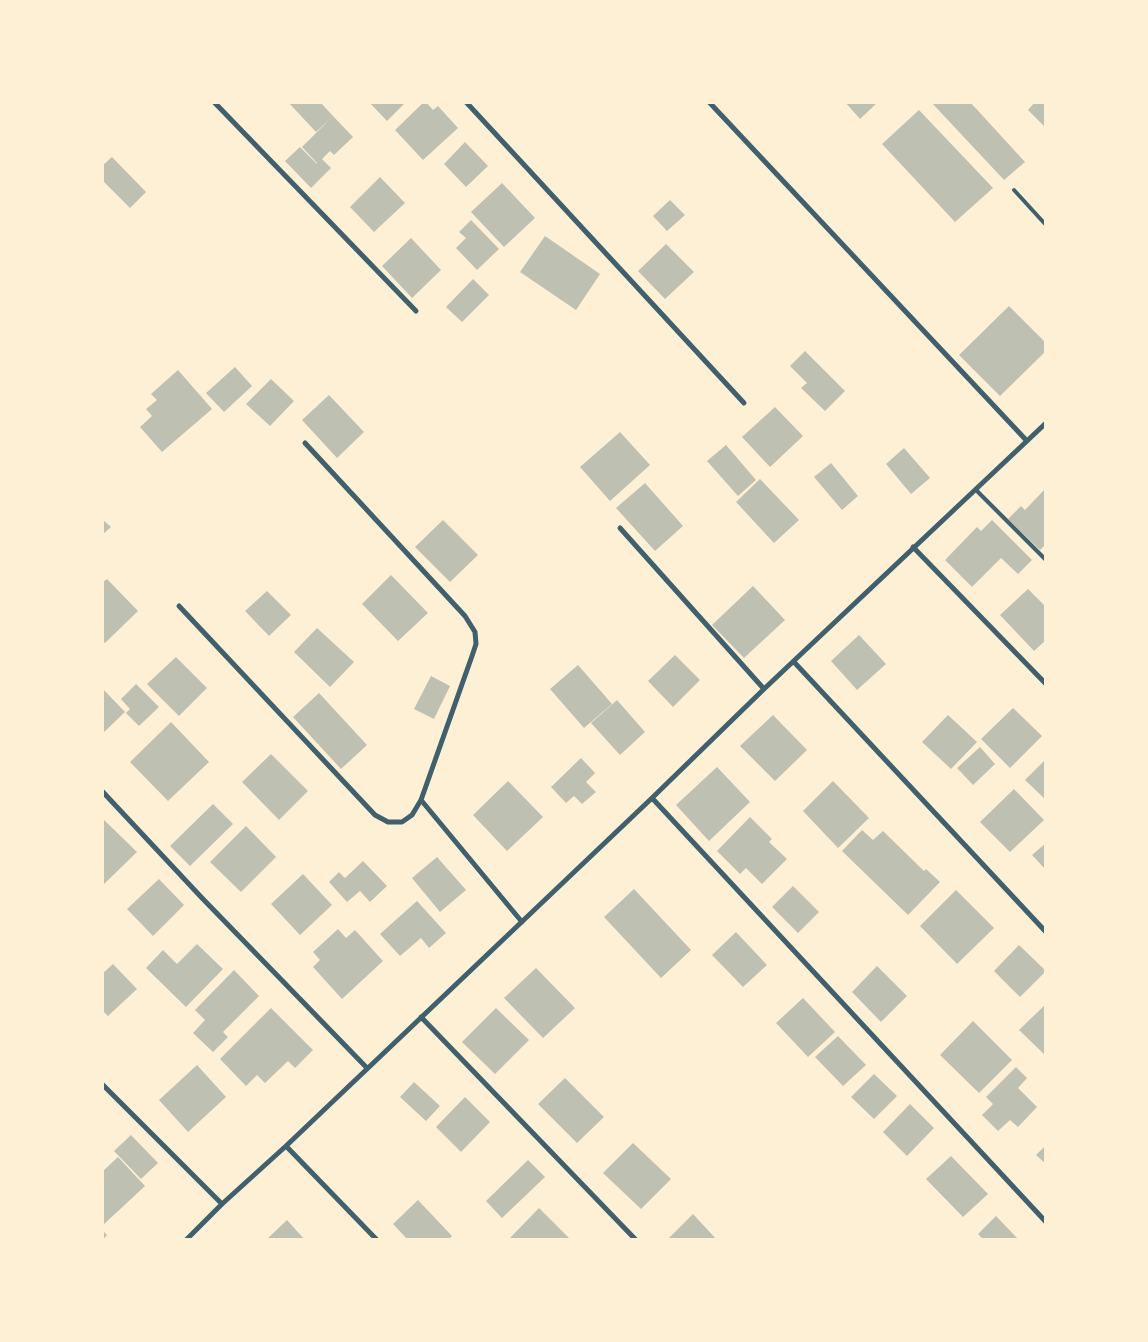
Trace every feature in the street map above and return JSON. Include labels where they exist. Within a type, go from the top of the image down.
[{"type":"street","points":[[214,102],[416,311]]},
{"type":"street","points":[[466,102],[744,403]]},
{"type":"street","points":[[709,102],[1026,441]]},
{"type":"street","points":[[186,1240],[522,922],[913,547],[1046,423]]},
{"type":"street","points":[[178,606],[375,815],[388,822],[402,822],[412,815],[420,800],[472,656],[476,644],[475,632],[465,616],[305,443]]},
{"type":"street","points":[[620,528],[764,689]]},
{"type":"street","points":[[913,547],[1046,684]]},
{"type":"street","points":[[794,662],[1046,932]]},
{"type":"street","points":[[102,792],[367,1068]]},
{"type":"street","points":[[652,798],[1046,1222]]},
{"type":"street","points":[[420,800],[522,922]]},
{"type":"street","points":[[421,1017],[636,1240]]},
{"type":"street","points":[[102,1084],[222,1204]]},
{"type":"street","points":[[286,1146],[377,1240]]},
{"type":"lane","points":[[1014,190],[1046,225]]},
{"type":"lane","points":[[976,490],[1046,560]]},
{"type":"building","points":[[288,102],[320,102],[333,116],[316,132]]},
{"type":"building","points":[[369,102],[406,102],[387,121]]},
{"type":"building","points":[[424,102],[433,110],[438,106],[458,128],[423,160],[395,130]]},
{"type":"building","points":[[845,102],[878,102],[860,119]]},
{"type":"building","points":[[931,102],[970,102],[1025,162],[1004,180]]},
{"type":"building","points":[[1035,102],[1046,102],[1046,128],[1028,110]]},
{"type":"building","points":[[919,110],[993,188],[955,222],[882,144]]},
{"type":"building","points":[[333,116],[353,137],[334,155],[330,151],[322,159],[331,168],[311,188],[285,161],[300,147],[317,164],[302,147]]},
{"type":"building","points":[[465,142],[488,166],[466,187],[444,164]]},
{"type":"building","points":[[112,157],[146,192],[130,208],[102,180],[102,166]]},
{"type":"building","points":[[380,177],[405,203],[374,232],[350,207]]},
{"type":"building","points":[[502,183],[535,218],[504,247],[471,212]]},
{"type":"building","points":[[670,200],[685,215],[667,231],[653,216]]},
{"type":"building","points":[[471,220],[499,249],[477,270],[456,248],[466,238],[459,232]]},
{"type":"building","points":[[545,236],[600,274],[576,310],[520,272]]},
{"type":"building","points":[[411,238],[441,270],[412,298],[382,266]]},
{"type":"building","points":[[666,244],[694,272],[665,299],[638,271]]},
{"type":"building","points":[[473,279],[489,295],[462,322],[446,307]]},
{"type":"building","points":[[1009,306],[1046,343],[1046,351],[1000,396],[959,355]]},
{"type":"building","points":[[805,351],[845,391],[825,411],[801,388],[807,383],[790,366]]},
{"type":"building","points":[[235,367],[252,386],[224,412],[206,393]]},
{"type":"building","points":[[178,370],[212,409],[162,452],[140,427],[152,416],[146,409],[157,400],[151,394]]},
{"type":"building","points":[[271,379],[294,401],[270,426],[246,404]]},
{"type":"building","points":[[329,395],[364,432],[337,458],[302,420]]},
{"type":"building","points":[[775,407],[803,436],[770,467],[742,437]]},
{"type":"building","points":[[620,432],[650,465],[610,501],[580,467]]},
{"type":"building","points":[[726,445],[756,480],[738,496],[707,461]]},
{"type":"building","points":[[904,448],[930,478],[911,494],[886,464]]},
{"type":"building","points":[[831,463],[858,496],[842,510],[814,477]]},
{"type":"building","points":[[760,479],[799,520],[774,543],[736,502]]},
{"type":"building","points":[[645,483],[683,526],[655,551],[616,508]]},
{"type":"building","points":[[1046,488],[1046,544],[1040,550],[1008,519],[1021,506],[1025,510]]},
{"type":"building","points":[[102,519],[111,527],[102,535]]},
{"type":"building","points":[[443,520],[478,555],[450,582],[415,547]]},
{"type":"building","points":[[992,520],[1032,560],[1018,574],[1001,558],[972,587],[945,560],[977,527],[981,531]]},
{"type":"building","points":[[391,575],[428,613],[398,641],[362,604]]},
{"type":"building","points":[[107,579],[138,611],[105,643],[102,641],[102,583]]},
{"type":"building","points":[[753,586],[785,620],[744,658],[712,625]]},
{"type":"building","points":[[1028,589],[1046,607],[1046,640],[1034,651],[1000,615]]},
{"type":"building","points":[[267,591],[291,615],[269,636],[245,611]]},
{"type":"building","points":[[317,628],[354,662],[330,687],[294,652]]},
{"type":"building","points":[[859,635],[886,664],[857,690],[831,661]]},
{"type":"building","points":[[675,655],[700,680],[673,707],[648,681]]},
{"type":"building","points":[[176,657],[207,688],[179,716],[147,684]]},
{"type":"building","points":[[578,665],[612,704],[584,728],[550,689]]},
{"type":"building","points":[[431,676],[450,686],[434,719],[414,709]]},
{"type":"building","points":[[136,684],[159,707],[139,726],[126,713],[130,709],[121,699]]},
{"type":"building","points":[[102,688],[125,712],[102,734]]},
{"type":"building","points":[[319,693],[367,745],[341,769],[293,717]]},
{"type":"building","points":[[617,700],[645,732],[620,755],[591,723]]},
{"type":"building","points":[[1013,708],[1042,736],[1010,768],[981,739]]},
{"type":"building","points":[[773,715],[807,750],[775,781],[740,746]]},
{"type":"building","points":[[948,715],[977,742],[951,769],[922,742]]},
{"type":"building","points":[[171,722],[209,762],[168,801],[130,762]]},
{"type":"building","points":[[980,747],[995,764],[973,785],[957,768]]},
{"type":"building","points":[[271,754],[308,791],[279,820],[242,782]]},
{"type":"building","points":[[581,758],[595,773],[586,782],[596,792],[582,804],[574,796],[566,803],[551,787]]},
{"type":"building","points":[[1046,759],[1046,800],[1025,780]]},
{"type":"building","points":[[717,767],[750,802],[709,841],[676,805]]},
{"type":"building","points":[[508,781],[543,817],[507,851],[473,815]]},
{"type":"building","points":[[833,781],[869,818],[838,848],[803,811]]},
{"type":"building","points":[[1014,789],[1044,820],[1010,852],[980,822]]},
{"type":"building","points":[[213,804],[233,824],[190,866],[170,846]]},
{"type":"building","points":[[750,817],[772,839],[769,842],[787,859],[762,884],[746,868],[740,874],[717,851]]},
{"type":"building","points":[[102,818],[137,852],[102,886]]},
{"type":"building","points":[[246,826],[276,857],[241,892],[210,862]]},
{"type":"building","points":[[862,830],[873,840],[883,831],[924,871],[926,869],[940,882],[908,915],[842,851]]},
{"type":"building","points":[[1046,843],[1046,870],[1032,855]]},
{"type":"building","points":[[437,857],[466,890],[440,912],[412,878]]},
{"type":"building","points":[[363,861],[387,886],[370,902],[360,891],[347,902],[329,882],[339,872],[345,878]]},
{"type":"building","points":[[303,874],[332,905],[300,935],[271,904]]},
{"type":"building","points":[[159,879],[184,905],[153,936],[127,909]]},
{"type":"building","points":[[793,886],[819,912],[798,933],[772,907]]},
{"type":"building","points":[[634,889],[691,950],[661,978],[604,917]]},
{"type":"building","points":[[956,890],[994,928],[957,964],[920,926]]},
{"type":"building","points":[[417,901],[446,933],[429,948],[421,938],[400,956],[380,934]]},
{"type":"building","points":[[338,929],[346,938],[355,930],[383,961],[342,999],[313,967],[320,960],[313,952]]},
{"type":"building","points":[[736,932],[767,965],[743,987],[712,955]]},
{"type":"building","points":[[197,944],[223,969],[186,1007],[146,968],[163,950],[177,964]]},
{"type":"building","points":[[1019,945],[1046,971],[1020,997],[994,971]]},
{"type":"building","points":[[113,964],[137,989],[108,1016],[102,1010],[102,974]]},
{"type":"building","points":[[877,966],[907,996],[881,1022],[852,992]]},
{"type":"building","points":[[536,968],[575,1008],[543,1038],[504,998]]},
{"type":"building","points":[[234,970],[259,996],[223,1032],[228,1037],[213,1052],[193,1033],[205,1020],[195,1010]]},
{"type":"building","points":[[803,998],[835,1032],[808,1057],[776,1023]]},
{"type":"building","points":[[1046,1004],[1046,1056],[1019,1030]]},
{"type":"building","points":[[271,1008],[313,1050],[295,1068],[288,1061],[265,1083],[257,1075],[246,1086],[220,1059]]},
{"type":"building","points":[[496,1008],[529,1040],[495,1074],[462,1042]]},
{"type":"building","points":[[973,1021],[1012,1060],[979,1093],[940,1055]]},
{"type":"building","points":[[838,1036],[866,1065],[843,1086],[815,1057]]},
{"type":"building","points":[[197,1065],[226,1097],[188,1132],[159,1100]]},
{"type":"building","points":[[1016,1067],[1027,1078],[1018,1088],[1037,1107],[1018,1127],[1010,1120],[998,1131],[982,1115],[993,1104],[986,1097]]},
{"type":"building","points":[[874,1074],[897,1096],[874,1119],[851,1097]]},
{"type":"building","points":[[565,1078],[604,1117],[577,1143],[538,1104]]},
{"type":"building","points":[[414,1082],[440,1106],[426,1121],[400,1097]]},
{"type":"building","points":[[465,1097],[490,1122],[461,1152],[436,1127]]},
{"type":"building","points":[[910,1104],[934,1128],[907,1156],[883,1132]]},
{"type":"building","points":[[131,1135],[158,1163],[141,1179],[114,1151]]},
{"type":"building","points":[[633,1143],[671,1179],[641,1209],[603,1173]]},
{"type":"building","points":[[1046,1145],[1046,1164],[1036,1155]]},
{"type":"building","points":[[951,1156],[988,1194],[963,1217],[926,1179]]},
{"type":"building","points":[[118,1157],[145,1186],[102,1226],[102,1172]]},
{"type":"building","points":[[528,1160],[545,1177],[502,1218],[486,1201]]},
{"type":"building","points":[[418,1200],[452,1236],[448,1240],[408,1240],[393,1224]]},
{"type":"building","points":[[539,1208],[571,1240],[508,1240]]},
{"type":"building","points":[[693,1214],[717,1240],[667,1240]]},
{"type":"building","points":[[996,1216],[1019,1240],[984,1240],[978,1234]]},
{"type":"building","points":[[287,1220],[305,1240],[266,1240]]},
{"type":"building","points":[[102,1230],[107,1235],[103,1240],[102,1240]]}]
